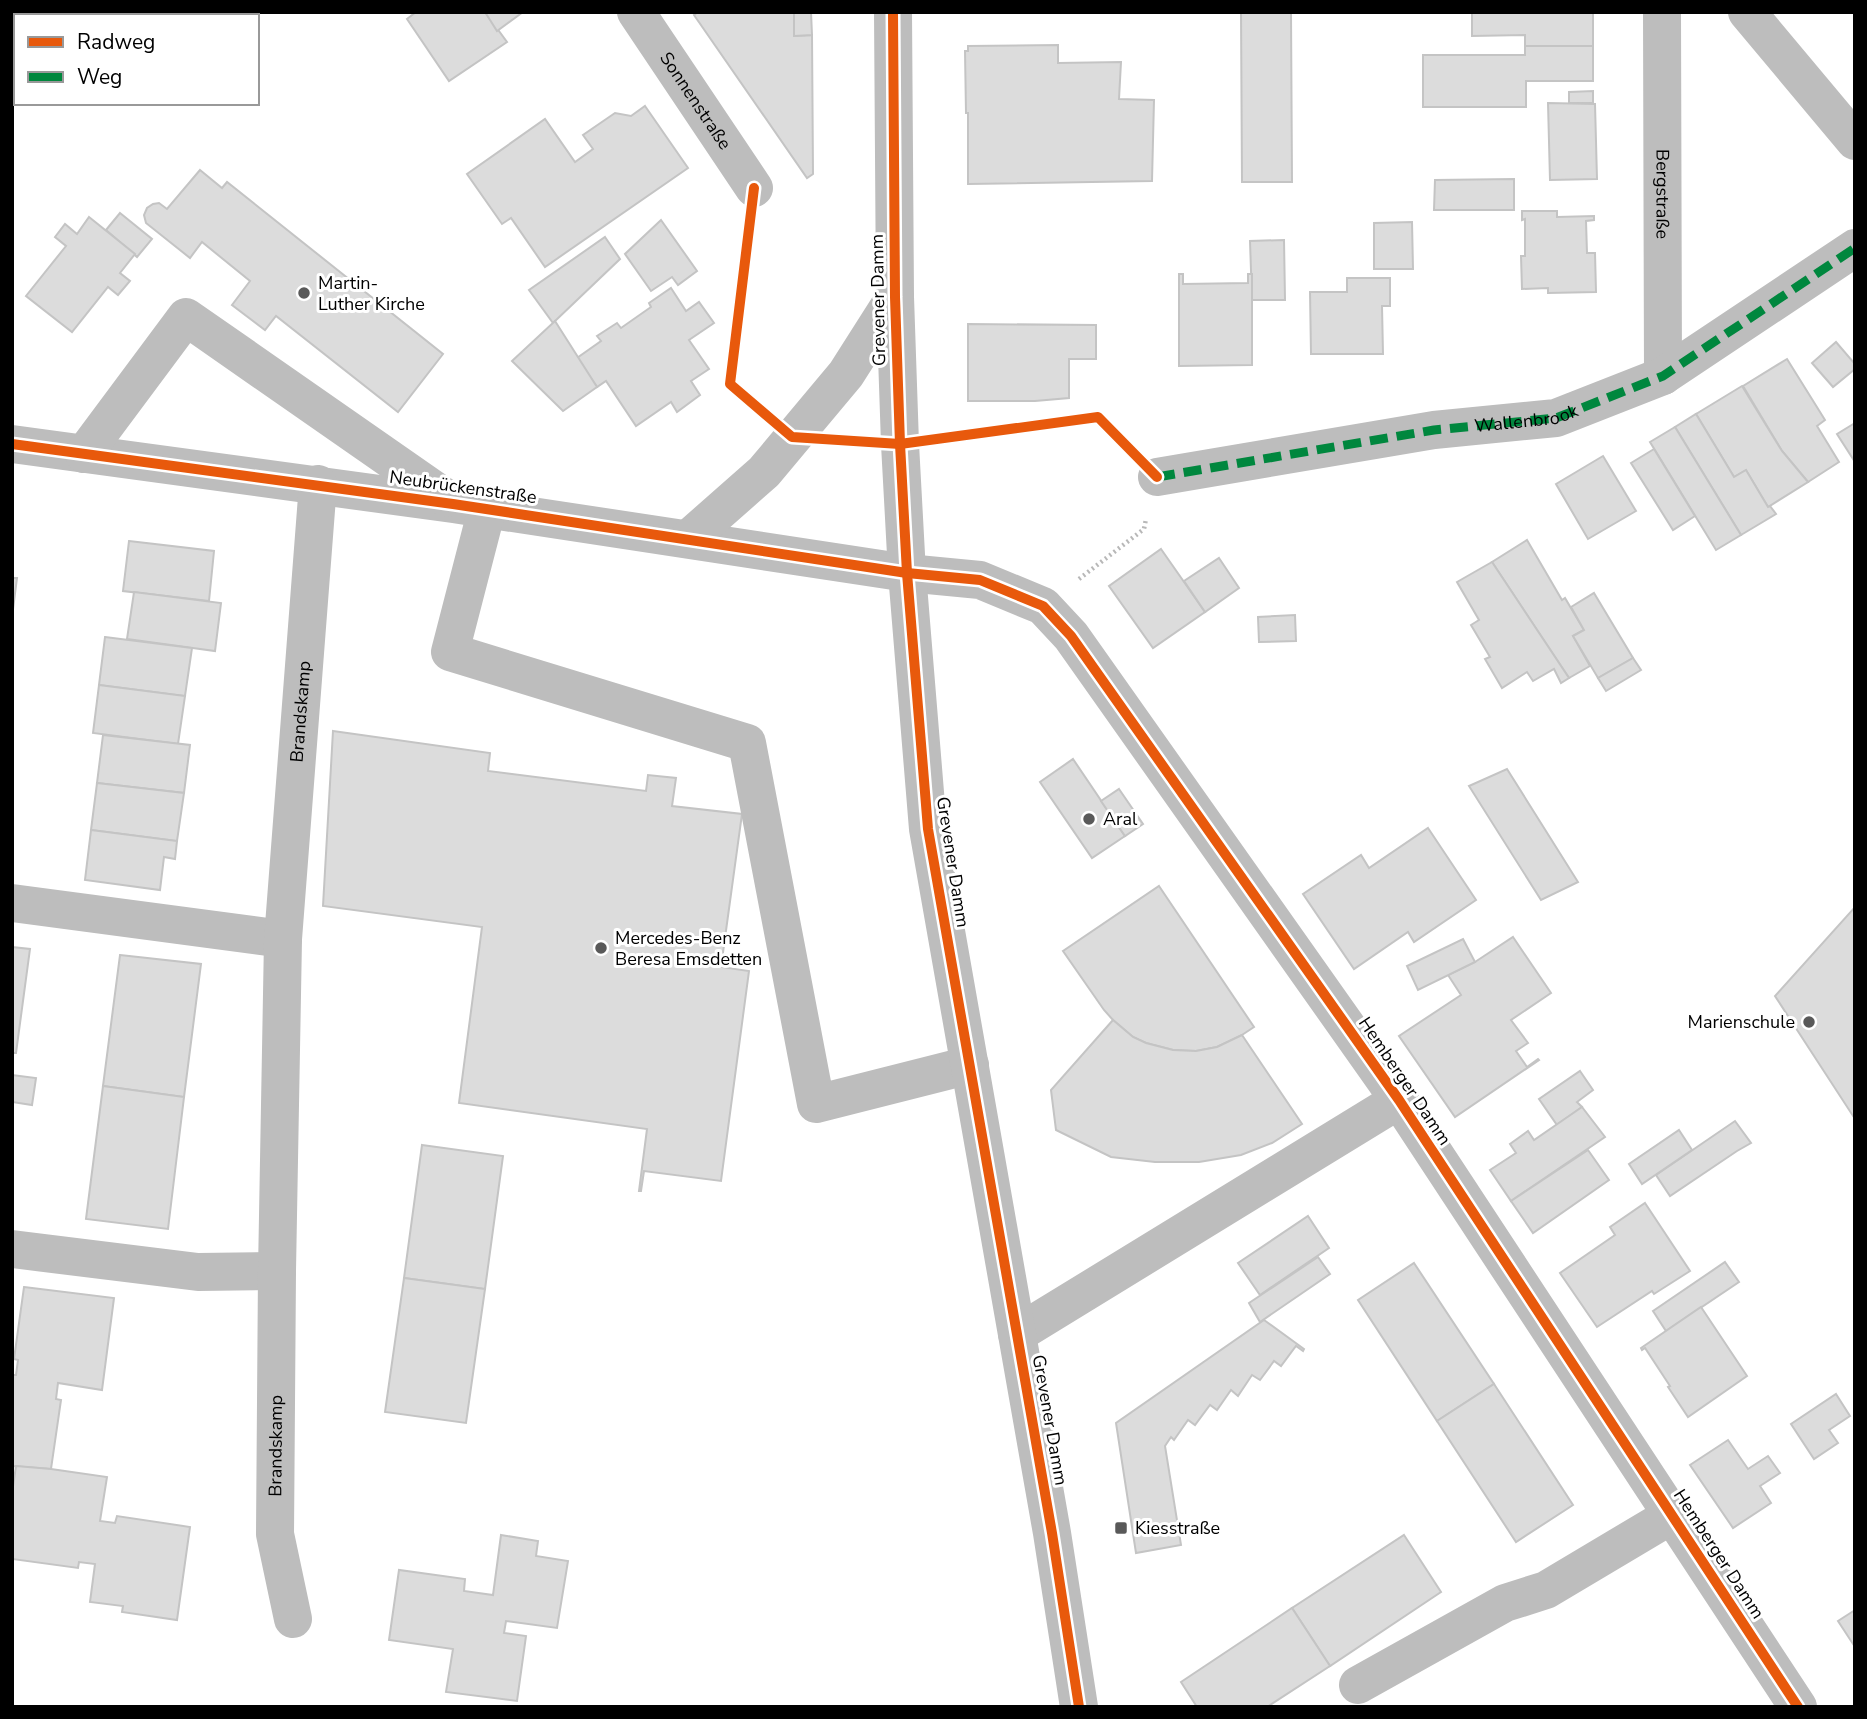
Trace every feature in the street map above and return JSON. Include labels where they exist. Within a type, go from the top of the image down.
[{"type":"street","name":"Sonnenstraße","points":[[636,12],[754,188]]},
{"type":"street","name":"Grevener Damm","points":[[893,12],[895,297],[900,444],[907,573],[928,829],[1052,1533],[1079,1707]]},
{"type":"street","name":"Bergstraße","points":[[1662,12],[1663,376]]},
{"type":"street","points":[[1747,12],[1855,141]]},
{"type":"street","name":"Wallenbrook","points":[[1157,477],[1434,430],[1556,418],[1663,376],[1855,248]]},
{"type":"street","points":[[688,539],[764,472],[846,374],[895,297]]},
{"type":"street","points":[[85,454],[186,317],[470,506],[450,652],[747,743],[816,1104],[970,1065]]},
{"type":"street","name":"Neubrückenstraße","points":[[12,444],[318,484],[907,573]]},
{"type":"street","name":"Brandskamp","points":[[293,1619],[275,1534],[276,1271],[283,939],[318,484]]},
{"type":"street","name":"Hemberger Damm","points":[[907,573],[980,580],[1043,606],[1071,636],[1399,1100],[1798,1707]]},
{"type":"street","points":[[12,903],[283,939]]},
{"type":"street","points":[[1017,1334],[1399,1100]]},
{"type":"street","points":[[12,1249],[198,1272],[276,1271]]},
{"type":"street","points":[[1358,1685],[1505,1603],[1546,1590],[1672,1515]]},
{"type":"path","points":[[1043,606],[1144,529],[1157,477]]},
{"type":"building","points":[[416,12],[485,12],[507,42],[449,81],[407,19]]},
{"type":"building","points":[[485,12],[523,12],[497,31]]},
{"type":"building","points":[[698,12],[794,12],[794,36],[812,35],[813,174],[807,178],[694,15]]},
{"type":"building","points":[[794,12],[811,12],[812,35],[794,36]]},
{"type":"building","points":[[1241,12],[1291,12],[1292,182],[1242,182]]},
{"type":"building","points":[[1472,12],[1593,12],[1593,46],[1525,46],[1525,35],[1472,36]]},
{"type":"building","points":[[12,43],[14,81],[12,80]]},
{"type":"building","points":[[1058,45],[1058,63],[1121,62],[1119,99],[1154,100],[1152,181],[968,184],[965,51],[968,51],[968,46]]},
{"type":"building","points":[[1525,46],[1593,46],[1593,81],[1526,81],[1526,107],[1423,107],[1423,55],[1525,55]]},
{"type":"building","points":[[1593,91],[1593,103],[1569,103],[1569,92]]},
{"type":"building","points":[[1548,103],[1595,104],[1597,179],[1550,180]]},
{"type":"building","points":[[645,106],[688,168],[545,267],[511,218],[502,224],[467,174],[545,119],[575,162],[593,149],[583,135],[615,113],[631,116]]},
{"type":"building","name":"Martin- Luther Kirche","points":[[200,170],[222,188],[227,182],[443,354],[398,412],[276,316],[265,330],[232,305],[250,281],[202,242],[190,258],[146,223],[144,215],[147,208],[159,203],[167,209]]},
{"type":"building","points":[[1514,179],[1514,210],[1434,210],[1435,180]]},
{"type":"building","points":[[1522,211],[1557,211],[1557,217],[1594,216],[1594,220],[1586,221],[1587,253],[1595,253],[1596,292],[1548,293],[1548,288],[1522,289],[1521,256],[1525,256],[1525,219],[1522,220]]},
{"type":"building","points":[[120,213],[152,239],[137,257],[106,230]]},
{"type":"building","points":[[89,217],[135,254],[120,273],[130,281],[118,295],[108,287],[72,332],[26,296],[66,246],[55,237],[65,224],[77,234]]},
{"type":"building","points":[[661,220],[697,271],[678,285],[672,277],[651,291],[625,254]]},
{"type":"building","points":[[1412,222],[1413,269],[1374,269],[1374,223]]},
{"type":"building","points":[[605,237],[620,259],[553,323],[529,290]]},
{"type":"building","points":[[1284,240],[1285,300],[1252,300],[1250,241]]},
{"type":"building","points":[[1179,274],[1183,274],[1183,284],[1248,283],[1248,274],[1252,274],[1252,365],[1179,366]]},
{"type":"building","points":[[1347,278],[1390,278],[1390,306],[1382,306],[1383,354],[1311,354],[1310,292],[1347,292]]},
{"type":"building","points":[[671,288],[686,311],[699,302],[714,323],[689,340],[709,369],[691,381],[700,395],[677,412],[671,402],[636,426],[606,381],[597,387],[577,358],[601,341],[597,336],[617,323],[621,328],[651,307],[649,303]]},
{"type":"building","points":[[555,321],[597,387],[563,411],[512,361]]},
{"type":"building","points":[[968,324],[1096,325],[1096,359],[1069,359],[1069,398],[968,401]]},
{"type":"building","points":[[1836,342],[1855,364],[1855,369],[1833,387],[1812,363]]},
{"type":"building","points":[[1787,359],[1825,420],[1817,426],[1839,462],[1808,482],[1782,451],[1743,386]]},
{"type":"building","points":[[1742,386],[1782,451],[1808,482],[1768,507],[1746,470],[1734,477],[1696,414]]},
{"type":"building","points":[[1696,414],[1734,477],[1746,470],[1768,507],[1776,514],[1741,535],[1675,427]]},
{"type":"building","points":[[1855,423],[1855,462],[1837,434]]},
{"type":"building","points":[[1675,427],[1741,535],[1716,550],[1650,442]]},
{"type":"building","points":[[1654,449],[1695,516],[1673,530],[1631,463]]},
{"type":"building","points":[[1603,456],[1636,511],[1588,539],[1556,484]]},
{"type":"building","points":[[1527,540],[1562,600],[1565,598],[1584,630],[1573,636],[1590,666],[1569,678],[1492,562]]},
{"type":"building","points":[[129,541],[214,551],[209,601],[123,591]]},
{"type":"building","points":[[1161,549],[1205,612],[1153,648],[1109,586]]},
{"type":"building","points":[[1219,558],[1239,588],[1205,612],[1184,581]]},
{"type":"building","points":[[1492,562],[1569,678],[1561,683],[1554,669],[1533,681],[1527,672],[1502,688],[1485,659],[1490,657],[1471,625],[1479,620],[1457,582]]},
{"type":"building","points":[[12,578],[17,578],[12,617]]},
{"type":"building","points":[[134,592],[221,603],[215,651],[127,639]]},
{"type":"building","points":[[1594,593],[1633,658],[1598,678],[1573,636],[1584,630],[1571,607]]},
{"type":"building","points":[[1295,615],[1296,641],[1259,642],[1258,617]]},
{"type":"building","points":[[105,637],[192,648],[185,696],[99,685]]},
{"type":"building","points":[[1633,658],[1641,670],[1606,691],[1598,678]]},
{"type":"building","points":[[99,685],[185,696],[178,744],[93,733]]},
{"type":"building","name":"Mercedes-Benz Beresa Emsdetten","points":[[333,731],[490,753],[488,771],[646,791],[648,775],[676,778],[672,806],[742,814],[721,967],[749,971],[721,1181],[644,1171],[639,1191],[647,1129],[459,1103],[482,927],[323,906]]},
{"type":"building","points":[[103,735],[190,745],[184,793],[97,783]]},
{"type":"building","name":"Aral","points":[[1073,759],[1125,836],[1092,858],[1040,782]]},
{"type":"building","points":[[1507,769],[1578,882],[1541,900],[1469,786]]},
{"type":"building","points":[[97,783],[184,793],[177,841],[91,830]]},
{"type":"building","points":[[1119,789],[1143,824],[1125,836],[1101,801]]},
{"type":"building","points":[[1428,828],[1476,900],[1414,942],[1408,932],[1354,969],[1303,894],[1361,855],[1369,868]]},
{"type":"building","points":[[91,830],[177,841],[175,859],[164,857],[160,890],[85,880]]},
{"type":"building","points":[[1159,886],[1254,1027],[1217,1047],[1196,1051],[1173,1050],[1133,1037],[1104,1010],[1063,951]]},
{"type":"building","points":[[1855,907],[1855,1119],[1775,996]]},
{"type":"building","points":[[1513,937],[1551,993],[1511,1020],[1528,1043],[1516,1051],[1527,1067],[1539,1060],[1455,1117],[1399,1036],[1461,995],[1448,975],[1475,962]]},
{"type":"building","points":[[1463,939],[1475,962],[1418,990],[1407,966]]},
{"type":"building","points":[[12,947],[30,949],[16,1053],[12,1053]]},
{"type":"building","points":[[120,955],[201,964],[184,1097],[103,1086]]},
{"type":"building","points":[[1113,1020],[1133,1037],[1173,1050],[1196,1051],[1217,1047],[1242,1035],[1302,1124],[1272,1143],[1241,1155],[1199,1162],[1155,1162],[1111,1157],[1056,1130],[1051,1090]]},
{"type":"building","points":[[1580,1071],[1593,1090],[1577,1102],[1582,1107],[1557,1125],[1539,1099]]},
{"type":"building","points":[[12,1075],[36,1078],[32,1105],[12,1102]]},
{"type":"building","points":[[103,1086],[184,1097],[168,1229],[86,1219]]},
{"type":"building","points":[[1582,1107],[1605,1137],[1511,1201],[1490,1170],[1516,1153],[1510,1144],[1528,1131],[1534,1140]]},
{"type":"building","points":[[1735,1121],[1751,1143],[1670,1196],[1656,1175]]},
{"type":"building","points":[[1679,1130],[1692,1150],[1642,1184],[1629,1164]]},
{"type":"building","points":[[422,1145],[503,1156],[485,1289],[404,1278]]},
{"type":"building","points":[[1588,1150],[1609,1180],[1533,1233],[1511,1201]]},
{"type":"building","points":[[1645,1203],[1690,1271],[1654,1294],[1652,1291],[1597,1327],[1560,1273],[1615,1235],[1610,1227]]},
{"type":"building","points":[[1308,1216],[1329,1248],[1260,1295],[1238,1263]]},
{"type":"building","points":[[1318,1257],[1330,1274],[1260,1322],[1249,1303]]},
{"type":"building","points":[[1725,1262],[1739,1282],[1666,1331],[1653,1311]]},
{"type":"building","points":[[1414,1263],[1494,1384],[1437,1421],[1358,1300]]},
{"type":"building","points":[[404,1278],[485,1289],[466,1423],[385,1412]]},
{"type":"building","points":[[24,1287],[114,1298],[102,1390],[58,1383],[56,1399],[61,1400],[51,1469],[12,1466],[12,1375],[16,1375],[18,1360],[14,1359]]},
{"type":"building","points":[[1701,1307],[1747,1376],[1688,1417],[1645,1348],[1641,1348]]},
{"type":"building","points":[[1264,1320],[1304,1349],[1303,1351],[1296,1346],[1281,1366],[1274,1361],[1260,1380],[1252,1375],[1238,1396],[1231,1390],[1217,1410],[1210,1405],[1195,1425],[1188,1420],[1174,1440],[1171,1437],[1165,1446],[1181,1545],[1136,1553],[1116,1423]]},
{"type":"building","points":[[1494,1384],[1573,1505],[1516,1542],[1437,1421]]},
{"type":"building","points":[[1836,1394],[1850,1416],[1829,1430],[1838,1443],[1814,1459],[1791,1424]]},
{"type":"building","points":[[1728,1440],[1748,1469],[1768,1456],[1780,1473],[1760,1486],[1771,1503],[1733,1528],[1690,1465]]},
{"type":"building","points":[[16,1466],[107,1477],[100,1521],[115,1523],[117,1516],[190,1527],[177,1620],[122,1612],[123,1606],[90,1602],[95,1564],[79,1562],[78,1568],[12,1559],[12,1493]]},
{"type":"building","points":[[501,1535],[538,1541],[536,1556],[568,1561],[557,1628],[506,1621],[504,1633],[526,1636],[517,1701],[446,1692],[453,1649],[389,1640],[399,1570],[465,1579],[464,1591],[493,1595]]},
{"type":"building","points":[[1404,1535],[1441,1592],[1330,1666],[1292,1608]]},
{"type":"building","points":[[1292,1608],[1330,1666],[1267,1707],[1197,1707],[1181,1682]]},
{"type":"building","points":[[1855,1610],[1855,1647],[1838,1621]]},
{"type":"marked path","points":[[1157,477],[1434,430],[1556,418],[1663,376],[1855,248]]},
{"type":"cycle path","points":[[893,12],[895,297],[900,444],[907,573],[928,829],[1052,1533],[1079,1707]]},
{"type":"cycle path","points":[[754,188],[730,384],[792,437],[900,444],[1098,417],[1157,477]]},
{"type":"cycle path","points":[[12,444],[453,504],[907,573],[980,580],[1043,606],[1071,636],[1399,1100],[1798,1707]]},
{"type":"place","name":"Martin- Luther Kirche","points":[[304,293]]},
{"type":"place","name":"Aral","points":[[1089,819]]},
{"type":"place","name":"Mercedes-Benz Beresa Emsdetten","points":[[601,948]]},
{"type":"place","name":"Marienschule","points":[[1809,1022]]},
{"type":"place","name":"Kiesstraße","points":[[1121,1528]]}]
